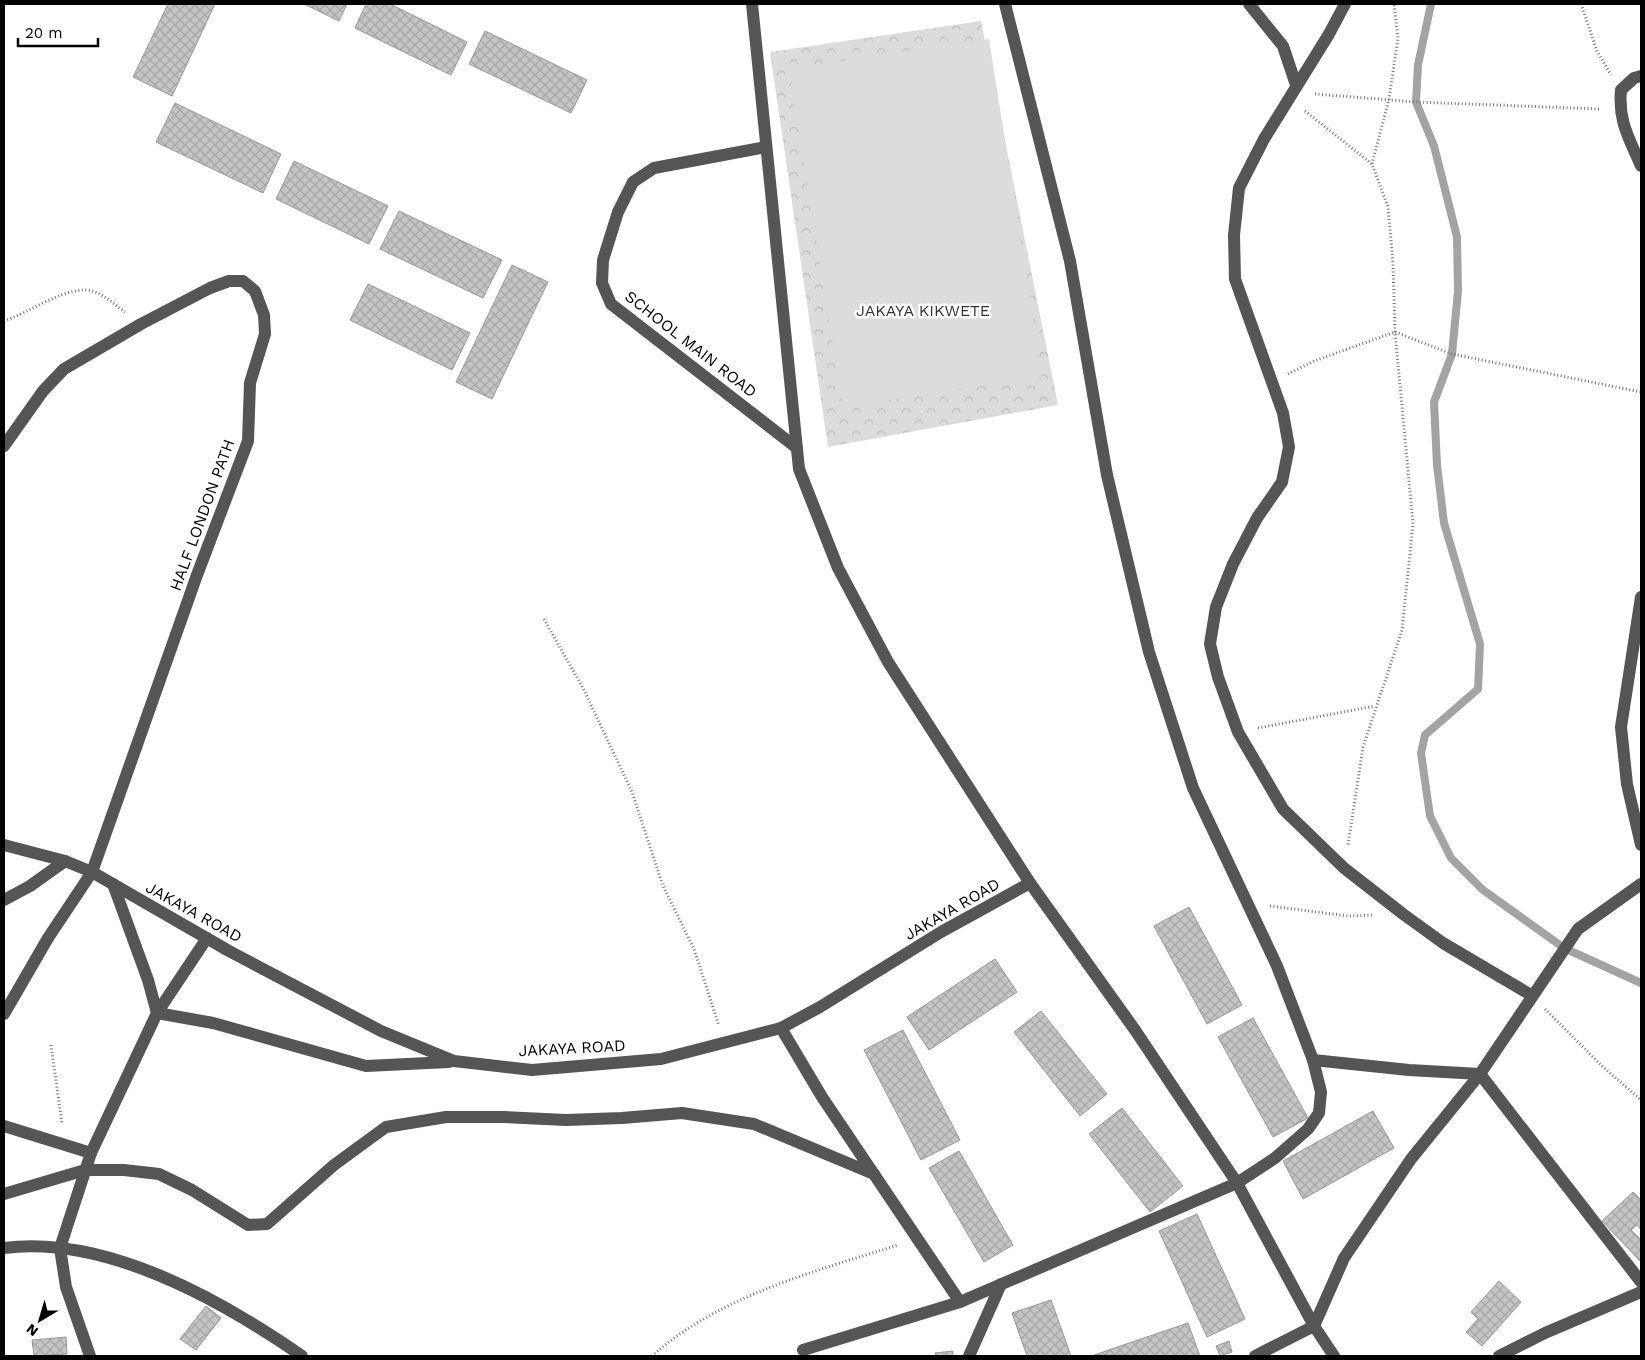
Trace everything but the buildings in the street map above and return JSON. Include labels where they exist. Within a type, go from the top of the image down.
[{"type":"street","points":[[752,4],[799,469],[838,568],[888,662],[1030,883],[1136,1030],[1238,1183],[1314,1326],[1334,1356]]},
{"type":"street","points":[[802,1350],[960,1302],[1114,1238],[1238,1183],[1275,1158],[1308,1130],[1319,1113],[1321,1092],[1313,1060],[1276,966],[1193,788],[1149,652],[1107,474],[1070,261],[1005,4]]},
{"type":"street","points":[[1249,4],[1283,46],[1292,92]]},
{"type":"street","points":[[1345,4],[1329,34],[1292,92],[1239,188],[1234,235],[1235,279],[1283,413],[1289,447],[1282,482],[1258,518],[1233,564],[1216,607],[1210,644],[1218,677],[1238,732],[1283,809],[1344,868],[1404,914],[1443,943],[1531,995]]},
{"type":"street","points":[[1641,76],[1634,78],[1621,90],[1619,109],[1626,133],[1641,166]]},
{"type":"street","name":"SCHOOL MAIN ROAD","points":[[766,147],[654,168],[633,182],[618,212],[603,260],[602,283],[612,304],[797,448]]},
{"type":"street","name":"HALF LONDON PATH","points":[[4,446],[43,390],[64,370],[141,324],[210,288],[228,281],[243,281],[255,291],[264,315],[264,334],[250,383],[248,441],[197,575],[92,872]]},
{"type":"street","points":[[1641,597],[1621,727],[1627,784],[1641,845]]},
{"type":"street","name":"JAKAYA ROAD","points":[[4,845],[65,861],[92,872],[207,938],[380,1031],[454,1061],[532,1070],[661,1059],[781,1028],[820,1007],[941,932],[1030,883]]},
{"type":"street","points":[[4,900],[30,886],[65,861]]},
{"type":"street","points":[[4,1014],[48,938],[92,872]]},
{"type":"street","points":[[113,884],[148,980],[157,1013]]},
{"type":"street","points":[[1255,1356],[1314,1326],[1344,1258],[1410,1159],[1480,1074],[1531,995],[1578,929],[1641,884]]},
{"type":"street","points":[[92,1355],[66,1287],[60,1248],[91,1153],[157,1013],[207,938]]},
{"type":"street","points":[[157,1013],[213,1023],[366,1066],[454,1061]]},
{"type":"street","points":[[781,1028],[822,1097],[960,1302]]},
{"type":"street","points":[[1313,1060],[1409,1070],[1480,1074],[1641,1282]]},
{"type":"street","points":[[4,1194],[85,1170],[124,1170],[159,1174],[192,1190],[248,1225],[267,1224],[334,1165],[386,1127],[446,1117],[566,1120],[682,1113],[754,1124],[874,1174]]},
{"type":"street","points":[[4,1126],[91,1153]]},
{"type":"street","points":[[4,1248],[60,1248],[114,1260],[199,1293],[246,1319],[302,1356]]},
{"type":"street","points":[[969,1356],[1002,1284]]},
{"type":"street","points":[[1499,1356],[1545,1333],[1641,1292]]},
{"type":"path","points":[[1372,164],[1389,99],[1398,38],[1394,4]]},
{"type":"path","points":[[1581,4],[1597,51],[1621,90]]},
{"type":"path","points":[[1292,92],[1389,99],[1619,109]]},
{"type":"path","points":[[1292,92],[1372,164],[1388,207],[1393,263],[1394,332],[1413,524],[1402,630],[1364,747],[1344,868]]},
{"type":"path","points":[[4,321],[23,315],[68,291],[83,289],[95,292],[141,324]]},
{"type":"path","points":[[1272,382],[1314,361],[1394,332],[1452,354],[1641,392]]},
{"type":"path","points":[[544,619],[584,690],[632,792],[663,886],[694,949],[724,1043]]},
{"type":"path","points":[[1238,732],[1376,706]]},
{"type":"path","points":[[1246,902],[1349,916],[1404,914]]},
{"type":"path","points":[[1531,995],[1603,1067],[1641,1100]]},
{"type":"path","points":[[51,1045],[65,1144]]},
{"type":"path","points":[[652,1356],[674,1337],[734,1304],[800,1276],[917,1239]]},
{"type":"green space","name":"JAKAYA KIKWETE","points":[[981,21],[1058,405],[828,447],[770,52]]},
{"type":"green space","name":"JAKAYA KIKWETE","points":[[989,39],[1042,377],[843,407],[789,69]]},
{"type":"waterway","points":[[1431,4],[1418,65],[1416,102],[1434,146],[1457,237],[1458,291],[1452,354],[1434,402],[1437,465],[1444,523],[1480,644],[1478,689],[1425,735],[1421,753],[1430,816],[1451,858],[1483,890],[1564,948],[1641,983]]}]
